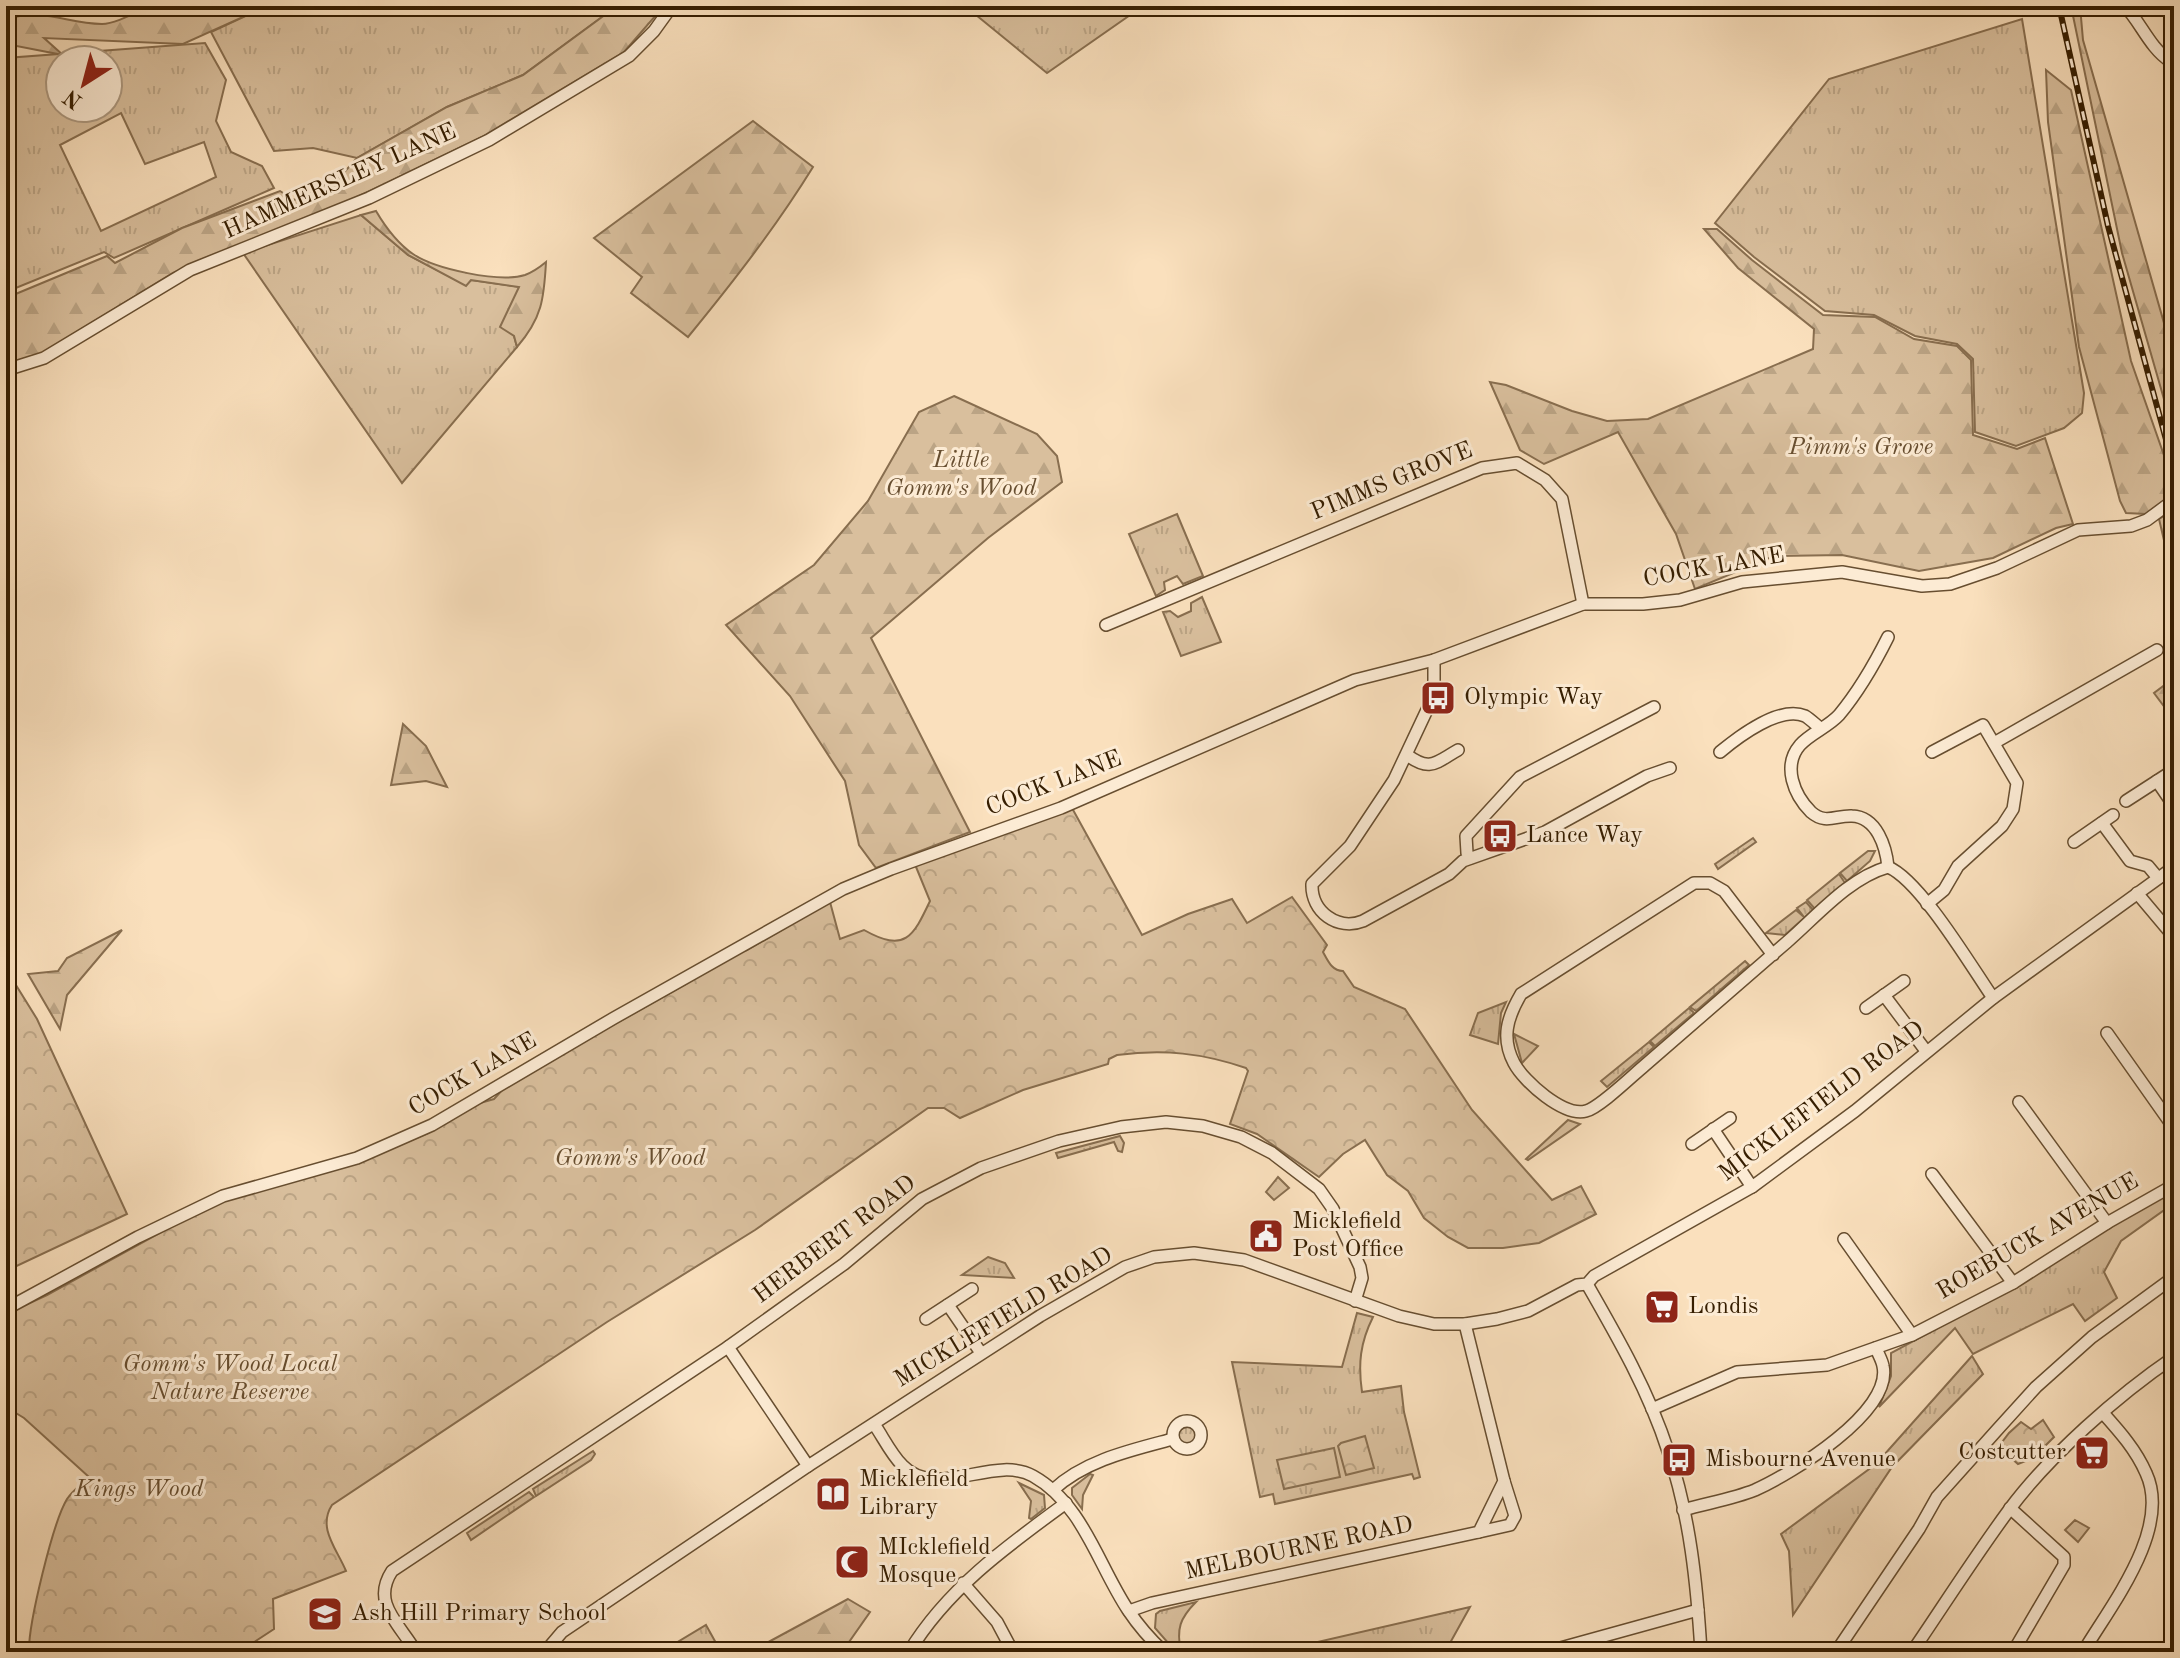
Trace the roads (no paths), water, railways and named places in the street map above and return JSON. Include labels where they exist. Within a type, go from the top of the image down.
[{"type":"street","name":"HAMMERSLEY LANE","points":[[6,370],[44,358],[190,270],[369,198],[489,140],[629,56],[654,31],[672,6]]},
{"type":"street","points":[[2125,6],[2137,19],[2158,54],[2170,61]]},
{"type":"street","points":[[2174,33],[2170,61],[2174,80]]},
{"type":"street","name":"PIMMS GROVE","points":[[1106,625],[1482,468],[1517,463],[1545,480],[1562,499],[1583,604]]},
{"type":"street","name":"COCK LANE","points":[[6,1309],[138,1237],[223,1196],[357,1158],[432,1125],[843,889],[1061,808],[1355,680],[1434,660],[1583,604],[1630,605],[1667,601],[1742,582],[1842,572],[1922,586],[1950,584],[1997,568],[2078,530],[2131,526],[2160,513],[2174,500]]},
{"type":"street","points":[[1888,637],[1869,674],[1834,720],[1799,746],[1794,754],[1791,772],[1798,794],[1812,812],[1826,820],[1851,816],[1865,820],[1887,849],[1888,867]]},
{"type":"street","points":[[1994,743],[2157,650]]},
{"type":"street","points":[[1434,660],[1434,695],[1394,780],[1350,846],[1312,884],[1317,906],[1335,921],[1360,923],[1449,874],[1470,858],[1545,832],[1647,776],[1670,768]]},
{"type":"street","points":[[1470,858],[1465,847],[1466,836],[1520,777],[1654,707]]},
{"type":"street","points":[[1720,752],[1740,736],[1780,717],[1802,715],[1820,728]]},
{"type":"street","points":[[1927,904],[1944,890],[1958,866],[2002,826],[2013,809],[2017,783],[1983,725],[1932,752]]},
{"type":"street","points":[[1407,755],[1422,766],[1431,766],[1458,750]]},
{"type":"street","points":[[2126,801],[2174,770]]},
{"type":"street","points":[[2157,781],[2174,806]]},
{"type":"street","points":[[2074,842],[2113,815]]},
{"type":"street","points":[[2102,823],[2130,861],[2148,866],[2158,878]]},
{"type":"street","points":[[1773,955],[1724,891],[1710,883],[1694,883],[1521,994],[1508,1020],[1507,1049],[1516,1067],[1548,1098],[1570,1111],[1591,1110],[1773,955],[1867,873],[1888,867],[1905,876],[1993,998]]},
{"type":"street","name":"MICKLEFIELD ROAD","points":[[545,1652],[562,1632],[808,1466],[981,1353],[1125,1267],[1154,1257],[1194,1253],[1244,1260],[1399,1316],[1465,1324],[1528,1311],[1577,1285],[1587,1284],[1604,1270],[1752,1187],[1855,1111],[1993,998],[2174,867]]},
{"type":"street","points":[[2137,893],[2174,937]]},
{"type":"street","points":[[1866,1008],[1904,981]]},
{"type":"street","points":[[1884,995],[1926,1051]]},
{"type":"street","points":[[2107,1033],[2174,1128]]},
{"type":"street","points":[[2019,1102],[2107,1223]]},
{"type":"street","points":[[1692,1144],[1730,1118]]},
{"type":"street","name":"HERBERT ROAD","points":[[416,1652],[383,1600],[384,1584],[392,1571],[728,1347],[844,1264],[890,1223],[935,1191],[981,1168],[1059,1141],[1152,1123],[1191,1124],[1241,1137],[1272,1153],[1313,1184],[1333,1209],[1360,1267],[1362,1278],[1355,1301]]},
{"type":"street","points":[[1713,1129],[1752,1187]]},
{"type":"street","points":[[1932,1174],[2013,1283]]},
{"type":"street","name":"ROEBUCK AVENUE","points":[[1652,1409],[1737,1372],[1827,1365],[1912,1335],[2013,1283],[2174,1185]]},
{"type":"street","points":[[1844,1239],[1912,1335]]},
{"type":"street","points":[[1836,1652],[1937,1497],[1997,1430],[2036,1387],[2092,1337],[2174,1277]]},
{"type":"street","points":[[1587,1284],[1632,1364],[1669,1452],[1693,1559],[1701,1652]]},
{"type":"street","points":[[926,1319],[972,1289]]},
{"type":"street","points":[[948,1305],[981,1353]]},
{"type":"street","name":"MELBOURNE ROAD","points":[[1129,1611],[1152,1603],[1510,1525],[1515,1516],[1465,1324]]},
{"type":"street","points":[[728,1347],[808,1466]]},
{"type":"street","points":[[1683,1510],[1753,1491],[1809,1461],[1857,1422],[1879,1391],[1884,1368],[1876,1348]]},
{"type":"street","points":[[1912,1652],[2010,1508],[2057,1456],[2103,1413],[2174,1357]]},
{"type":"street","points":[[2083,1652],[2147,1539],[2154,1506],[2148,1475],[2131,1445],[2103,1413]]},
{"type":"street","points":[[874,1424],[903,1466],[916,1475],[932,1479],[1002,1471],[1030,1474],[1053,1490],[1066,1503],[1129,1611],[1164,1652]]},
{"type":"street","points":[[1053,1490],[1069,1475],[1123,1452],[1173,1439]]},
{"type":"street","points":[[1479,1532],[1504,1481]]},
{"type":"street","points":[[909,1652],[923,1629],[963,1583],[1066,1503]]},
{"type":"street","points":[[2010,1508],[2064,1557],[2064,1565],[2013,1652]]},
{"type":"street","points":[[963,1583],[997,1622],[1013,1652]]},
{"type":"street","points":[[1546,1652],[1698,1610]]},
{"type":"railway","points":[[2059,6],[2108,226],[2174,469]]},
{"type":"place","name":"Olympic Way","points":[[1438,698]]},
{"type":"place","name":"Lance Way","points":[[1500,836]]},
{"type":"place","name":"Micklefield Post Office","points":[[1266,1236]]},
{"type":"place","name":"Londis","points":[[1662,1307]]},
{"type":"place","name":"Costcutter","points":[[2092,1453]]},
{"type":"place","name":"Misbourne Avenue","points":[[1679,1460]]},
{"type":"place","name":"Micklefield Library","points":[[833,1494]]},
{"type":"place","name":"MIcklefield Mosque","points":[[852,1562]]},
{"type":"place","name":"Ash Hill Primary School","points":[[325,1614]]},
{"type":"park label","name":"Pimm's Grove","points":[[1861,448]]},
{"type":"park label","name":"Little Gomm's Wood","points":[[961,475]]},
{"type":"park label","name":"Gomm's Wood","points":[[630,1159]]},
{"type":"park label","name":"Gomm's Wood Local Nature Reserve","points":[[230,1379]]},
{"type":"park label","name":"Kings Wood","points":[[139,1490]]}]
